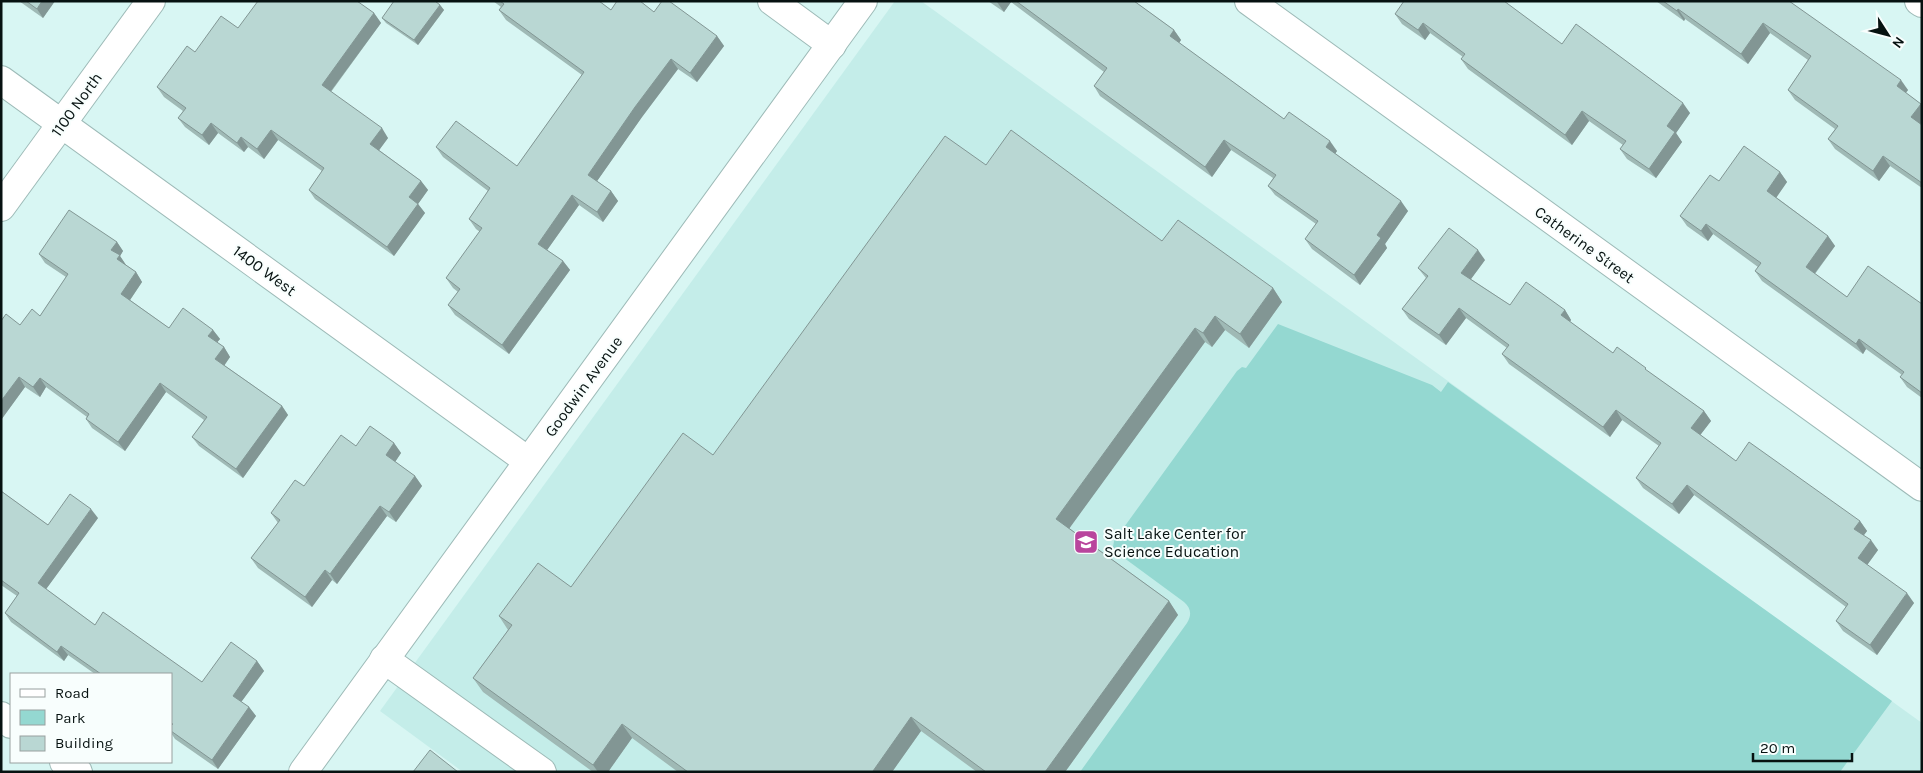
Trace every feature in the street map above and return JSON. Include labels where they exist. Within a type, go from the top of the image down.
[{"type":"street","name":"1100 North","points":[[1,207],[151,1]]},
{"type":"street","points":[[772,1],[832,44]]},
{"type":"street","name":"Goodwin Avenue","points":[[303,772],[863,1]]},
{"type":"street","name":"Catherine Street","points":[[1249,1],[1922,487]]},
{"type":"street","name":"1400 West","points":[[1,80],[528,461]]},
{"type":"street","points":[[384,659],[542,772]]},
{"type":"street","points":[[65,763],[78,772]]},
{"type":"shaded area","name":"Salt Lake Center for Science Education","points":[[895,1],[921,1],[1922,723],[1922,772],[463,772],[380,711]]},
{"type":"green space","points":[[1278,324],[1432,385],[1441,392],[1448,382],[1892,701],[1840,772],[1080,772],[1187,623],[1190,614],[1184,602],[1116,552],[1113,547],[1114,541],[1237,371],[1242,367],[1246,368]]},
{"type":"building","points":[[26,1],[42,1],[37,9]]},
{"type":"building","points":[[258,1],[357,1],[374,13],[322,85],[382,128],[370,144],[421,181],[409,197],[418,204],[387,247],[309,190],[324,168],[271,130],[257,149],[241,137],[237,143],[211,123],[202,135],[178,118],[186,108],[157,87],[187,46],[195,52],[221,16],[238,28]]},
{"type":"building","points":[[394,1],[435,1],[440,5],[414,40],[382,18]]},
{"type":"building","points":[[500,1],[599,1],[611,10],[617,1],[640,1],[654,12],[662,1],[669,1],[717,36],[690,73],[671,59],[588,175],[611,191],[597,212],[572,195],[538,244],[563,261],[502,345],[448,305],[460,289],[446,278],[482,228],[469,219],[490,188],[436,147],[456,121],[517,166],[584,72],[499,10],[504,4]]},
{"type":"building","points":[[1016,1],[1134,1],[1174,30],[1170,36],[1284,119],[1289,112],[1330,141],[1326,147],[1401,201],[1377,235],[1381,238],[1354,275],[1305,239],[1318,221],[1268,186],[1276,175],[1224,140],[1205,167],[1094,86],[1107,68]]},
{"type":"building","points":[[1404,1],[1504,1],[1562,44],[1576,24],[1683,103],[1667,126],[1675,132],[1649,169],[1620,149],[1626,141],[1582,111],[1565,135],[1461,59],[1465,54],[1423,23],[1418,30],[1395,14]]},
{"type":"building","points":[[1663,1],[1789,1],[1901,80],[1897,86],[1921,104],[1911,117],[1922,125],[1922,183],[1883,156],[1873,171],[1828,139],[1838,126],[1788,90],[1811,56],[1763,23],[1741,54],[1678,9],[1677,11]]},
{"type":"building","name":"Salt Lake Center for Science Education","points":[[1011,130],[1162,241],[1178,220],[1273,288],[1240,334],[1215,316],[1203,333],[1195,328],[1056,519],[1169,601],[1045,772],[986,772],[911,717],[873,771],[875,772],[688,772],[622,724],[593,765],[473,678],[512,625],[499,616],[538,563],[571,587],[683,433],[713,455],[945,136],[986,165]]},
{"type":"building","points":[[1744,146],[1780,172],[1767,191],[1828,236],[1806,267],[1847,297],[1868,266],[1922,304],[1922,393],[1900,377],[1904,372],[1859,339],[1856,344],[1755,271],[1761,263],[1706,224],[1701,231],[1680,216],[1710,175],[1719,181]]},
{"type":"building","points":[[69,210],[117,242],[111,250],[120,255],[117,259],[136,272],[121,294],[169,328],[183,308],[213,330],[208,336],[224,347],[215,359],[282,406],[236,469],[192,437],[207,417],[160,383],[118,442],[86,419],[89,414],[40,378],[33,387],[19,377],[1,401],[1,321],[6,314],[20,325],[32,309],[40,316],[68,274],[39,254]]},
{"type":"building","points":[[1449,228],[1478,250],[1461,273],[1510,305],[1526,282],[1565,310],[1561,315],[1613,353],[1617,347],[1704,411],[1691,428],[1736,461],[1749,442],[1860,521],[1854,529],[1871,540],[1858,558],[1907,593],[1870,645],[1836,621],[1848,604],[1687,485],[1672,504],[1636,478],[1661,443],[1616,410],[1603,427],[1502,354],[1509,345],[1459,308],[1439,335],[1402,309],[1428,276],[1418,268]]},
{"type":"building","points":[[370,426],[394,443],[386,455],[415,476],[389,512],[380,506],[330,574],[325,570],[305,597],[251,558],[280,520],[271,513],[295,480],[304,486],[341,435],[356,446]]},
{"type":"building","points":[[1,491],[48,525],[70,494],[91,509],[38,583],[95,625],[103,612],[202,682],[231,642],[257,661],[233,696],[249,707],[212,760],[172,732],[172,673],[100,673],[61,646],[57,652],[5,613],[19,593],[1,580]]},
{"type":"building","points":[[430,750],[458,772],[413,772]]},
{"type":"place","name":"Salt Lake Center for Science Education","points":[[1086,542]]}]
